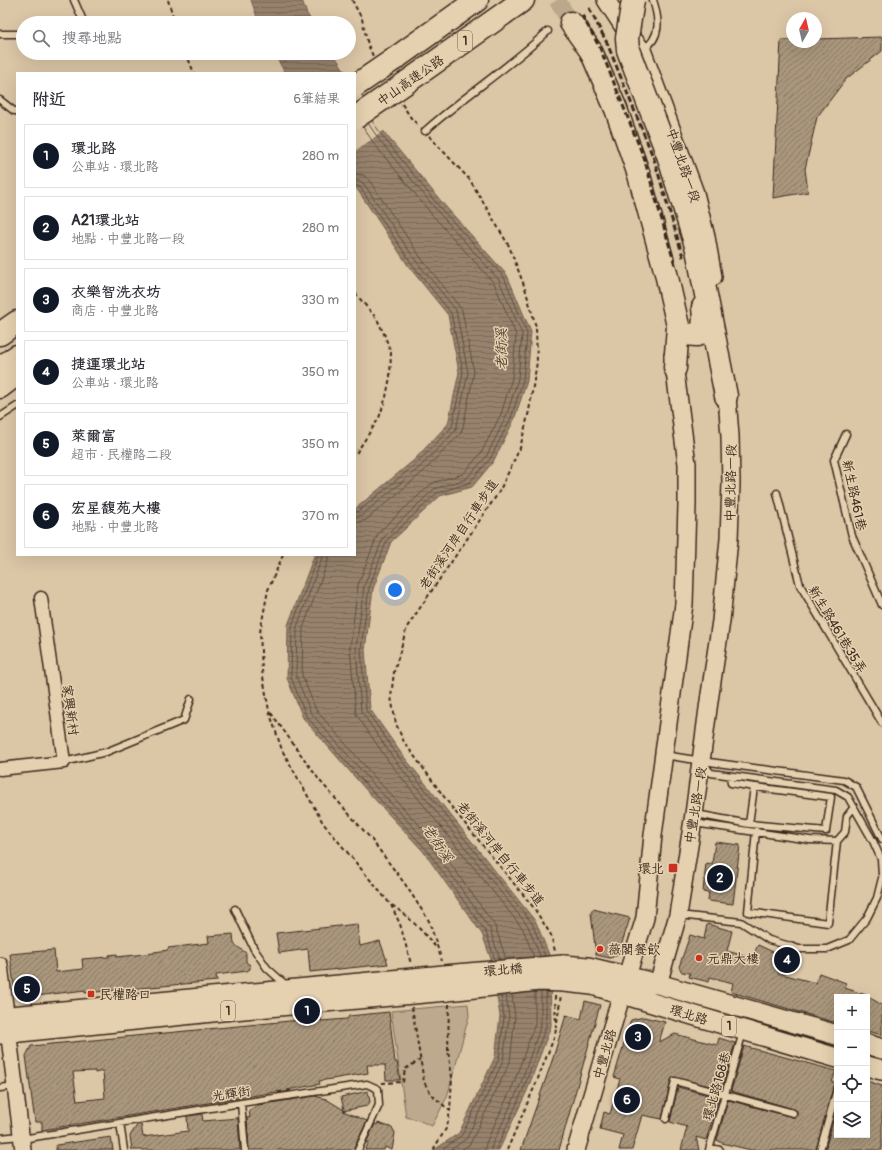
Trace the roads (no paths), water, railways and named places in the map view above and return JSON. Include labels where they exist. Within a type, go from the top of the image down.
[{"type":"highway","name":"中山高速公路","points":[[356,85],[384,60],[477,0]]},
{"type":"highway","name":"中山高速公路","points":[[356,117],[402,90],[523,0]]},
{"type":"highway","points":[[633,0],[627,38],[628,50],[668,155],[697,249],[726,396]]},
{"type":"highway","points":[[571,23],[591,51],[616,109],[639,176],[666,273],[678,326],[682,334],[689,335],[697,335],[703,329],[704,318],[697,249]]},
{"type":"highway","points":[[0,324],[16,315]]},
{"type":"highway","points":[[0,334],[16,323]]},
{"type":"highway","points":[[675,368],[678,326]]},
{"type":"highway","points":[[0,368],[16,357]]},
{"type":"highway","points":[[0,387],[16,375]]},
{"type":"main road","name":"中豐北路一段","points":[[606,0],[627,32],[642,50],[695,193],[706,237],[726,349],[726,396],[731,467],[729,539],[722,621],[709,701],[694,818],[678,915],[658,984]]},
{"type":"main road","points":[[571,23],[630,171],[656,270],[675,368],[687,464],[684,604],[653,835],[645,918],[622,994]]},
{"type":"main road","name":"環北路","points":[[559,974],[588,967],[658,984],[834,1035]]},
{"type":"main road","name":"環北路","points":[[559,974],[834,1057]]},
{"type":"main road","name":"環北橋","points":[[412,986],[559,974]]},
{"type":"main road","points":[[622,994],[658,984]]},
{"type":"main road","name":"1","points":[[4,1025],[289,989],[412,986]]},
{"type":"main road","name":"1","points":[[4,1025],[222,1011],[412,986]]},
{"type":"main road","name":"中豐北路","points":[[576,1150],[622,994]]},
{"type":"main road","points":[[870,1045],[882,1049]]},
{"type":"main road","points":[[870,1067],[882,1070]]},
{"type":"street","name":"家興新村","points":[[41,598],[64,762]]},
{"type":"street","points":[[0,769],[64,762]]},
{"type":"street","points":[[0,965],[4,1025],[23,1142]]},
{"type":"lane","points":[[74,0],[81,16]]},
{"type":"lane","points":[[642,50],[649,46],[658,28],[657,12],[653,0]]},
{"type":"lane","points":[[425,131],[447,111],[548,31]]},
{"type":"lane","points":[[0,34],[16,34]]},
{"type":"lane","points":[[0,100],[16,111]]},
{"type":"lane","points":[[0,417],[16,407]]},
{"type":"lane","name":"新生路461巷","points":[[846,434],[834,460],[852,536],[882,605]]},
{"type":"lane","name":"新生路461巷35弄","points":[[777,493],[800,585],[882,723]]},
{"type":"lane","points":[[64,762],[106,752],[184,720],[191,699]]},
{"type":"lane","points":[[664,755],[844,780],[856,787],[882,839]]},
{"type":"lane","points":[[702,761],[711,773],[836,790],[848,797],[873,841],[881,859],[882,875]]},
{"type":"lane","points":[[694,818],[826,831],[831,797],[731,783],[730,776]]},
{"type":"lane","points":[[749,824],[754,787]]},
{"type":"lane","points":[[756,831],[748,912],[828,923],[837,841],[845,832],[847,816],[854,807]]},
{"type":"lane","points":[[694,818],[756,831],[810,840],[837,841]]},
{"type":"lane","points":[[678,915],[741,922],[769,940],[794,948],[826,949],[849,940],[867,918],[877,898],[882,878]]},
{"type":"lane","points":[[235,909],[254,949],[267,968],[289,989]]},
{"type":"lane","name":"環北路168巷","points":[[710,1149],[743,1030]]},
{"type":"lane","points":[[666,1119],[675,1081],[793,1113]]},
{"type":"lane","name":"光輝街","points":[[0,1138],[23,1142],[241,1102],[367,1084],[378,1089],[379,1105],[358,1150]]},
{"type":"lane","points":[[0,1088],[15,1086]]},
{"type":"lane","points":[[820,1150],[834,1100]]},
{"type":"lane","points":[[241,1102],[245,1150]]},
{"type":"lane","points":[[120,1123],[124,1150]]},
{"type":"lane","points":[[710,1149],[720,1150]]},
{"type":"water","points":[[251,0],[302,0],[308,16],[257,16]]},
{"type":"water","points":[[278,60],[338,60],[345,72],[284,72]]},
{"type":"water","name":"老街溪","points":[[356,89],[387,136],[446,207],[507,275],[531,332],[527,381],[514,420],[493,462],[472,487],[440,496],[391,542],[373,589],[365,650],[370,709],[401,753],[536,922],[550,957],[551,1026],[527,1091],[499,1150],[434,1150],[459,1133],[495,1057],[500,1016],[491,959],[482,934],[423,851],[367,791],[303,718],[287,678],[288,625],[314,556],[356,556],[356,508],[414,460],[448,424],[459,372],[448,315],[409,267],[356,188]]},
{"type":"tunnel","points":[[557,0],[571,23]]},
{"type":"railway","points":[[589,8],[607,43],[654,159],[684,260]]},
{"type":"railway","points":[[582,15],[600,48],[644,158],[675,265]]},
{"type":"place","name":"環北","points":[[673,868]]},
{"type":"place","name":"A21環北站","points":[[720,878]]},
{"type":"place","name":"薇閣餐飲","points":[[600,949]]},
{"type":"place","name":"元鼎大樓","points":[[699,958]]},
{"type":"place","name":"捷運環北站","points":[[787,960]]},
{"type":"place","name":"萊爾富","points":[[27,989]]},
{"type":"place","name":"民權路口","points":[[91,994]]},
{"type":"place","name":"環北路","points":[[307,1011]]},
{"type":"place","name":"衣樂智洗衣坊","points":[[638,1037]]},
{"type":"place","name":"宏星馥苑大樓","points":[[627,1100]]}]
